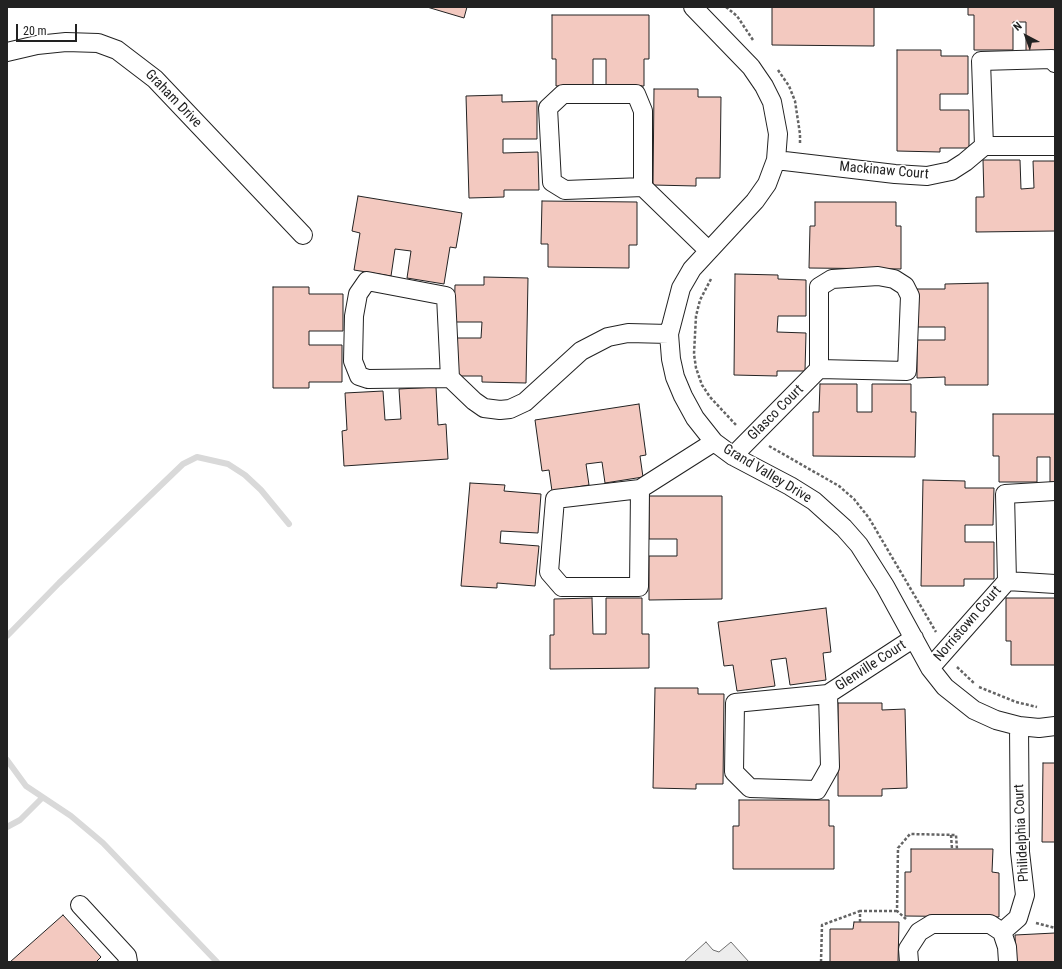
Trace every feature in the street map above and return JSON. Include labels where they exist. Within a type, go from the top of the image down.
[{"type":"street","name":"Grand Valley Drive","points":[[693,7],[751,67],[764,86],[772,102],[777,128],[776,160],[767,184],[755,201],[692,269],[681,288],[669,334],[671,359],[675,377],[682,396],[695,418],[714,442],[733,456],[790,486],[814,501],[844,528],[859,546],[885,586],[930,668],[945,687],[974,710],[996,720],[1019,726],[1039,728],[1055,726]]},
{"type":"street","name":"Graham Drive","points":[[7,52],[37,45],[66,42],[98,43],[117,50],[155,79],[303,235]]},
{"type":"street","points":[[1055,63],[1052,59],[981,61],[984,146],[1055,146]]},
{"type":"street","points":[[643,186],[565,190],[552,182],[548,108],[563,94],[636,94],[643,111],[643,186],[708,250]]},
{"type":"street","name":"Mackinaw Court","points":[[776,160],[895,174],[927,176],[951,171],[965,162],[984,146]]},
{"type":"street","points":[[878,276],[894,280],[905,286],[910,296],[907,371],[819,370],[819,287],[832,279],[878,276]]},
{"type":"street","points":[[450,378],[368,379],[359,376],[353,361],[354,316],[358,294],[367,280],[446,296],[450,378],[474,401],[484,408],[500,410],[510,409],[525,402],[581,351],[608,337],[628,333],[669,334]]},
{"type":"street","name":"Glasco Court","points":[[733,456],[819,370]]},
{"type":"street","points":[[640,489],[639,587],[562,587],[548,572],[555,500],[640,489],[714,442]]},
{"type":"street","name":"Norristown Court","points":[[930,668],[1007,581],[1005,494],[1055,491]]},
{"type":"street","name":"Norristown Court","points":[[1007,581],[1055,584]]},
{"type":"street","name":"Glenville Court","points":[[828,694],[830,767],[816,790],[750,788],[734,772],[735,703],[828,694],[914,638]]},
{"type":"street","name":"Philidelphia Court","points":[[1002,932],[1018,918],[1025,895],[1020,852],[1019,726]]},
{"type":"street","points":[[80,905],[127,956],[128,962]]},
{"type":"street","points":[[909,962],[908,949],[919,932],[932,924],[990,924],[1002,932],[1007,947],[1008,962]]},
{"type":"path","points":[[919,932],[898,911],[898,848],[910,834],[956,835],[957,849]]},
{"type":"path","points":[[951,835],[952,849]]},
{"type":"path","points":[[821,962],[822,925],[860,911],[898,911]]},
{"type":"path","points":[[860,911],[860,922]]},
{"type":"shaded area","points":[[706,942],[713,950],[719,952],[731,942],[749,962],[684,962]]},
{"type":"building","points":[[427,7],[467,7],[464,18]]},
{"type":"building","points":[[772,7],[874,7],[874,46],[772,45]]},
{"type":"building","points":[[968,7],[1055,7],[1055,51],[1026,51],[1026,22],[1013,22],[1013,50],[974,50],[974,15],[968,15]]},
{"type":"building","points":[[552,15],[649,15],[649,59],[644,59],[644,86],[606,86],[606,59],[593,59],[593,85],[556,86],[556,59],[552,59]]},
{"type":"building","points":[[897,50],[941,50],[941,56],[968,56],[968,94],[940,94],[940,110],[969,110],[969,148],[940,148],[940,152],[897,151]]},
{"type":"building","points":[[654,89],[698,89],[698,97],[721,97],[720,178],[696,178],[696,186],[653,185]]},
{"type":"building","points":[[502,95],[502,102],[537,101],[537,139],[503,139],[503,153],[538,152],[539,190],[504,190],[504,197],[469,198],[466,96]]},
{"type":"building","points":[[983,160],[1020,160],[1021,189],[1034,188],[1033,161],[1055,161],[1055,231],[976,232],[976,197],[984,197]]},
{"type":"building","points":[[358,196],[462,213],[456,248],[450,247],[444,284],[407,278],[411,251],[395,249],[391,276],[354,270],[360,233],[352,231]]},
{"type":"building","points":[[542,201],[637,202],[637,245],[629,245],[629,268],[548,267],[548,244],[541,244]]},
{"type":"building","points":[[815,202],[896,202],[896,226],[901,226],[901,269],[809,268],[810,226],[815,226]]},
{"type":"building","points":[[735,274],[778,275],[778,279],[806,280],[806,316],[778,316],[777,332],[806,333],[805,371],[777,371],[777,376],[734,375]]},
{"type":"building","points":[[484,277],[528,278],[526,383],[482,382],[482,376],[454,376],[454,338],[481,338],[482,322],[454,322],[455,285],[484,285]]},
{"type":"building","points":[[988,283],[988,385],[945,385],[945,377],[917,378],[917,340],[945,340],[945,327],[917,327],[917,289],[945,289],[945,284]]},
{"type":"building","points":[[273,287],[309,287],[309,294],[343,294],[343,331],[309,331],[309,345],[342,345],[342,382],[309,382],[309,388],[273,388]]},
{"type":"building","points":[[820,384],[857,384],[857,412],[872,412],[872,384],[911,384],[911,412],[916,412],[915,457],[813,456],[813,412],[819,412]]},
{"type":"building","points":[[436,387],[438,425],[446,424],[448,459],[344,466],[342,431],[347,430],[345,393],[383,391],[385,420],[401,419],[399,389]]},
{"type":"building","points":[[639,404],[646,455],[640,456],[643,477],[605,483],[602,462],[586,464],[589,485],[552,491],[549,470],[542,471],[535,420]]},
{"type":"building","points":[[993,414],[1055,414],[1055,482],[1050,482],[1050,457],[1037,457],[1037,482],[999,482],[999,456],[993,456]]},
{"type":"building","points":[[923,480],[965,481],[965,488],[994,488],[993,525],[965,525],[965,542],[994,542],[994,579],[964,579],[964,586],[921,586]]},
{"type":"building","points":[[470,483],[505,485],[504,491],[541,494],[538,533],[501,531],[500,543],[539,546],[535,586],[497,583],[497,588],[461,586]]},
{"type":"building","points":[[649,496],[722,496],[722,599],[649,600],[649,556],[677,556],[677,539],[649,539]]},
{"type":"building","points":[[592,598],[593,634],[606,634],[606,598],[642,598],[642,634],[649,634],[649,668],[550,669],[550,635],[554,635],[554,599]]},
{"type":"building","points":[[1006,598],[1055,598],[1055,665],[1011,665],[1011,641],[1006,641]]},
{"type":"building","points":[[826,608],[831,652],[823,653],[826,680],[790,685],[786,658],[771,660],[775,686],[737,691],[733,665],[724,666],[718,622]]},
{"type":"building","points":[[655,688],[698,688],[698,694],[724,694],[723,784],[696,784],[696,789],[653,788]]},
{"type":"building","points":[[838,703],[882,703],[882,710],[905,709],[907,788],[882,789],[882,796],[838,796]]},
{"type":"building","points":[[1043,763],[1055,763],[1055,842],[1042,842]]},
{"type":"building","points":[[739,800],[829,800],[829,826],[834,826],[834,869],[733,869],[733,826],[739,826]]},
{"type":"building","points":[[911,849],[993,849],[992,872],[999,873],[999,917],[905,916],[905,872],[911,872]]},
{"type":"building","points":[[63,915],[101,957],[96,962],[10,962]]},
{"type":"building","points":[[854,922],[899,922],[898,962],[830,962],[830,929],[853,929]]},
{"type":"building","points":[[1055,933],[1055,962],[1016,962],[1015,935]]},
{"type":"waterway","points":[[7,636],[59,583],[183,464],[197,457],[228,464],[245,475],[261,490],[289,524]]},
{"type":"waterway","points":[[7,760],[26,786],[71,816],[103,843],[217,962]]},
{"type":"waterway","points":[[7,827],[20,820],[42,798]]}]
